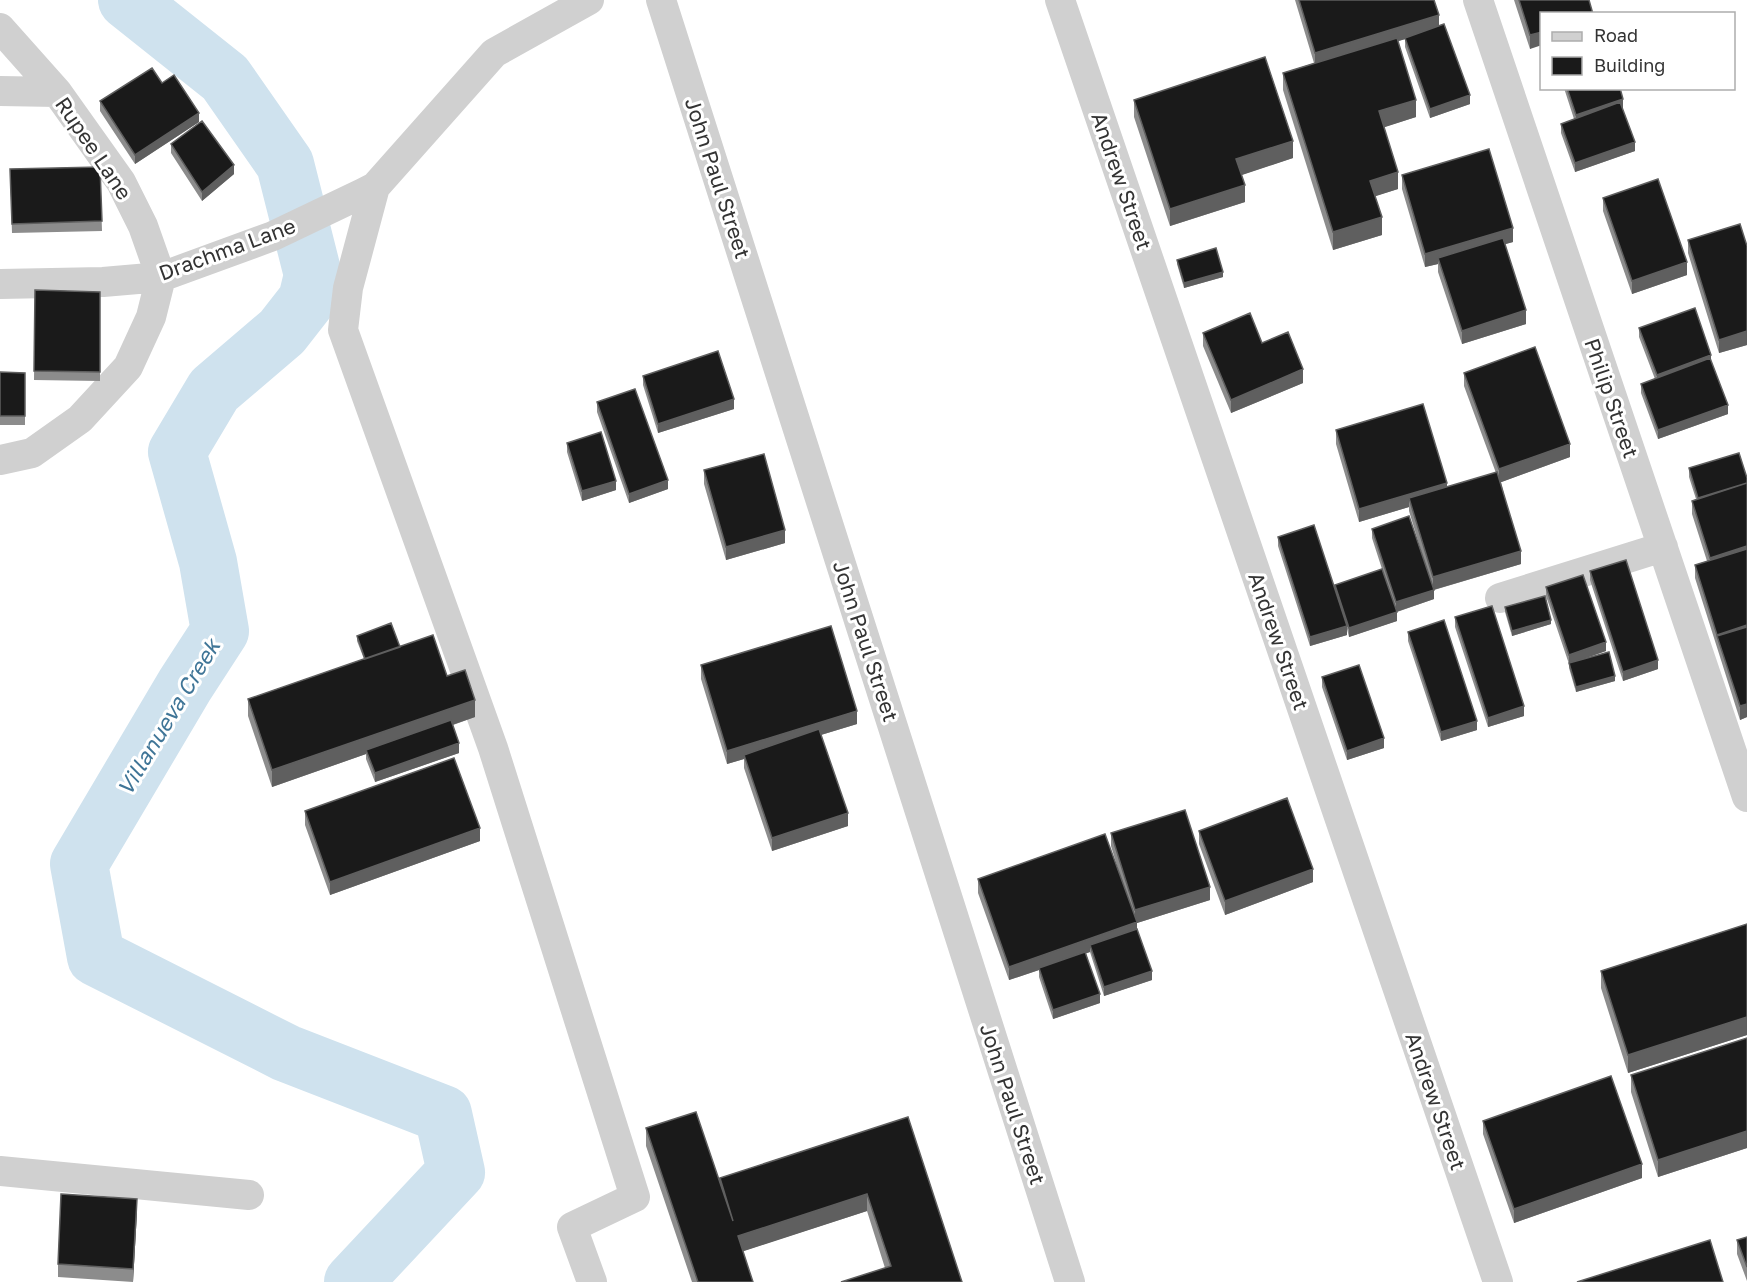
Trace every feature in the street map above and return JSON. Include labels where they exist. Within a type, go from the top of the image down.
[{"type":"street","points":[[589,0],[494,53],[375,187],[348,288],[343,330],[493,748],[635,1197],[572,1227],[592,1282]]},
{"type":"street","name":"John Paul Street","points":[[661,0],[1070,1282]]},
{"type":"street","name":"Andrew Street","points":[[1060,0],[1498,1282]]},
{"type":"street","name":"Philip Street","points":[[1478,0],[1747,796]]},
{"type":"street","name":"Rupee Lane","points":[[0,28],[57,92],[121,182],[143,226],[161,277]]},
{"type":"street","points":[[0,91],[57,92]]},
{"type":"street","name":"Drachma Lane","points":[[0,284],[103,282],[161,277],[273,236],[375,187]]},
{"type":"street","points":[[0,460],[32,453],[80,419],[128,367],[151,317],[161,277]]},
{"type":"street","points":[[1500,598],[1663,547]]},
{"type":"street","points":[[0,1172],[249,1195]]},
{"type":"building","points":[[1299,0],[1434,0],[1439,15],[1315,53]]},
{"type":"building","points":[[1519,0],[1589,0],[1592,12],[1540,12],[1540,32],[1530,35]]},
{"type":"building","points":[[1444,24],[1470,95],[1430,109],[1405,38]]},
{"type":"building","points":[[1397,38],[1416,100],[1379,111],[1398,172],[1370,181],[1382,217],[1333,232],[1283,73]]},
{"type":"building","points":[[1265,57],[1293,141],[1236,159],[1245,185],[1170,209],[1134,100]]},
{"type":"building","points":[[152,68],[162,83],[174,75],[199,113],[135,155],[100,101]]},
{"type":"building","points":[[1568,90],[1621,90],[1623,99],[1576,115]]},
{"type":"building","points":[[1620,102],[1635,142],[1575,163],[1561,124]]},
{"type":"building","points":[[202,121],[234,165],[202,192],[171,144]]},
{"type":"building","points":[[1489,149],[1513,228],[1425,254],[1402,175]]},
{"type":"building","points":[[100,167],[102,221],[12,224],[10,169]]},
{"type":"building","points":[[1658,179],[1687,262],[1632,281],[1603,198]]},
{"type":"building","points":[[1740,224],[1747,246],[1747,331],[1719,340],[1688,240]]},
{"type":"building","points":[[1503,238],[1526,310],[1462,331],[1438,258]]},
{"type":"building","points":[[1216,248],[1223,272],[1184,283],[1177,260]]},
{"type":"building","points":[[35,290],[100,292],[100,372],[34,371]]},
{"type":"building","points":[[1695,308],[1711,355],[1657,375],[1639,328]]},
{"type":"building","points":[[1250,313],[1262,343],[1288,332],[1303,369],[1231,400],[1203,333]]},
{"type":"building","points":[[1535,347],[1570,444],[1499,469],[1464,373]]},
{"type":"building","points":[[718,351],[734,399],[658,424],[643,376]]},
{"type":"building","points":[[1710,358],[1728,405],[1658,430],[1641,384]]},
{"type":"building","points":[[0,372],[25,373],[25,416],[0,416]]},
{"type":"building","points":[[635,389],[668,480],[629,494],[597,402]]},
{"type":"building","points":[[1423,404],[1447,483],[1359,509],[1336,430]]},
{"type":"building","points":[[601,432],[616,481],[582,491],[567,443]]},
{"type":"building","points":[[1739,453],[1747,483],[1698,498],[1689,468]]},
{"type":"building","points":[[764,454],[785,530],[726,547],[704,470]]},
{"type":"building","points":[[1497,472],[1521,551],[1433,577],[1409,498]]},
{"type":"building","points":[[1747,483],[1747,546],[1710,558],[1692,501]]},
{"type":"building","points":[[1409,516],[1434,590],[1396,602],[1372,529]]},
{"type":"building","points":[[1314,525],[1347,626],[1310,637],[1278,537]]},
{"type":"building","points":[[1747,549],[1747,625],[1717,635],[1695,565]]},
{"type":"building","points":[[1626,560],[1658,660],[1623,672],[1590,571]]},
{"type":"building","points":[[1382,569],[1397,612],[1349,628],[1335,585]]},
{"type":"building","points":[[1583,575],[1606,642],[1569,655],[1546,587]]},
{"type":"building","points":[[1545,596],[1551,620],[1512,631],[1505,607]]},
{"type":"building","points":[[1492,606],[1524,706],[1488,718],[1455,617]]},
{"type":"building","points":[[1444,620],[1477,721],[1441,732],[1408,632]]},
{"type":"building","points":[[391,623],[400,647],[365,659],[357,636]]},
{"type":"building","points":[[831,626],[857,711],[727,751],[701,665]]},
{"type":"building","points":[[1747,627],[1747,704],[1740,706],[1717,636]]},
{"type":"building","points":[[433,635],[447,676],[465,670],[475,700],[272,770],[248,699]]},
{"type":"building","points":[[1609,652],[1615,676],[1576,687],[1569,663]]},
{"type":"building","points":[[1359,665],[1384,738],[1347,751],[1322,677]]},
{"type":"building","points":[[451,720],[459,743],[375,773],[366,750]]},
{"type":"building","points":[[819,729],[848,813],[772,838],[744,755]]},
{"type":"building","points":[[454,758],[480,828],[330,882],[305,811]]},
{"type":"building","points":[[1287,798],[1313,869],[1225,901],[1199,831]]},
{"type":"building","points":[[1185,810],[1210,887],[1135,910],[1111,833]]},
{"type":"building","points":[[1105,834],[1137,922],[1009,967],[978,879]]},
{"type":"building","points":[[1747,924],[1747,1017],[1628,1055],[1601,971]]},
{"type":"building","points":[[1137,929],[1152,971],[1104,987],[1090,945]]},
{"type":"building","points":[[1085,952],[1100,994],[1053,1010],[1039,968]]},
{"type":"building","points":[[1747,1038],[1747,1131],[1658,1160],[1631,1075]]},
{"type":"building","points":[[1611,1076],[1642,1164],[1514,1209],[1483,1121]]},
{"type":"building","points":[[696,1112],[733,1221],[720,1178],[908,1117],[962,1282],[841,1282],[891,1266],[867,1194],[738,1236],[753,1282],[698,1282],[646,1128]]},
{"type":"building","points":[[61,1194],[137,1199],[133,1269],[58,1264]]},
{"type":"building","points":[[1747,1237],[1747,1267],[1737,1240]]},
{"type":"building","points":[[1710,1240],[1723,1282],[1577,1282]]},
{"type":"waterway","name":"Villanueva Creek","points":[[127,0],[225,78],[285,164],[313,275],[307,300],[282,332],[214,390],[177,452],[208,562],[220,631],[185,685],[79,864],[96,957],[286,1053],[443,1114],[456,1172],[353,1282]]}]
